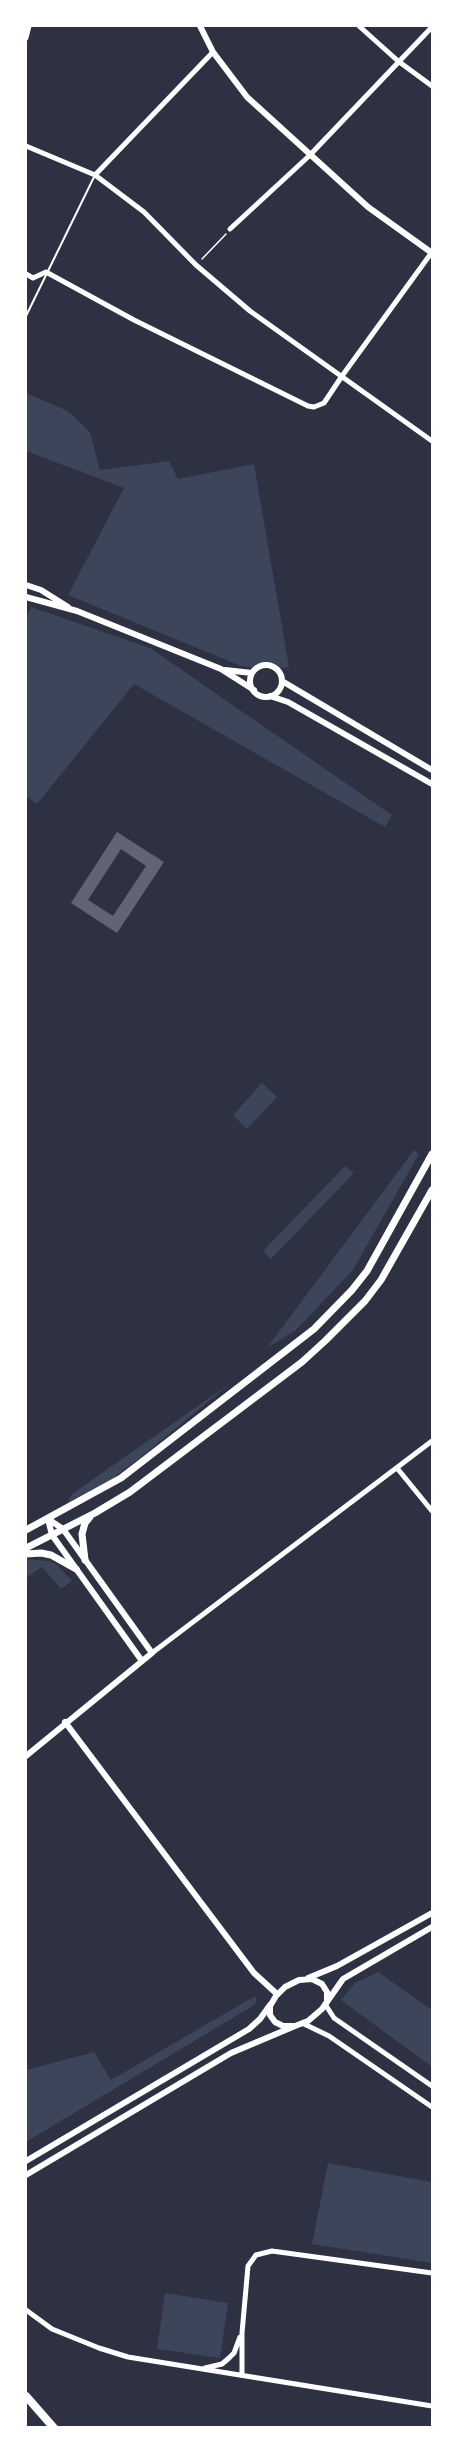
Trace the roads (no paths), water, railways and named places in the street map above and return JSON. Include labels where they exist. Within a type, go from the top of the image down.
[{"type":"highway","points":[[26,2396],[54,2427]]},
{"type":"main road","points":[[26,1530],[121,1478],[314,1329],[367,1271],[432,1154]]},
{"type":"main road","points":[[26,1548],[95,1513],[157,1473],[325,1341],[365,1301],[381,1280],[432,1190]]},
{"type":"main road","points":[[85,1560],[83,1528],[95,1513]]},
{"type":"main road","points":[[26,1554],[51,1555],[76,1569]]},
{"type":"street","points":[[26,38],[29,26]]},
{"type":"street","points":[[26,274],[33,278],[46,272],[134,320],[308,406],[320,406],[432,253],[368,207],[309,156],[247,97],[213,52],[200,26]]},
{"type":"street","points":[[359,26],[398,61],[432,86]]},
{"type":"street","points":[[230,229],[309,156],[432,27]]},
{"type":"street","points":[[94,175],[213,52]]},
{"type":"street","points":[[26,146],[94,175],[144,212],[196,265],[249,311],[432,441]]},
{"type":"street","points":[[26,585],[41,590],[77,612]]},
{"type":"street","points":[[26,597],[77,612],[221,669],[261,696],[270,696],[288,702],[432,784]]},
{"type":"street","points":[[254,690],[250,680],[252,673],[260,667],[270,666],[278,671],[282,681],[432,770]]},
{"type":"street","points":[[221,669],[252,673]]},
{"type":"street","points":[[270,696],[278,691],[282,681]]},
{"type":"street","points":[[26,1756],[142,1660],[432,1441]]},
{"type":"street","points":[[397,1468],[432,1511]]},
{"type":"street","points":[[48,1519],[63,1529],[152,1653]]},
{"type":"street","points":[[48,1519],[52,1535],[142,1660]]},
{"type":"street","points":[[65,1722],[254,1973],[277,1994]]},
{"type":"street","points":[[26,2161],[249,2029],[260,2019],[277,1994],[289,1984],[337,1966],[432,1913]]},
{"type":"street","points":[[26,2175],[231,2053],[315,2016],[336,1987],[353,1972],[432,1927]]},
{"type":"street","points":[[303,1979],[315,1980],[324,1985],[327,1992],[326,2003],[334,2018],[432,2086]]},
{"type":"street","points":[[272,2002],[270,2012],[273,2020],[283,2026],[298,2025],[329,2036],[432,2107]]},
{"type":"street","points":[[242,2376],[242,2333],[248,2266],[251,2260],[262,2252],[273,2251],[432,2273]]},
{"type":"street","points":[[26,2310],[52,2329],[99,2348],[128,2356],[432,2406]]},
{"type":"street","points":[[199,2368],[213,2367],[229,2358],[234,2353],[242,2333]]},
{"type":"lane","points":[[26,316],[94,175]]}]
